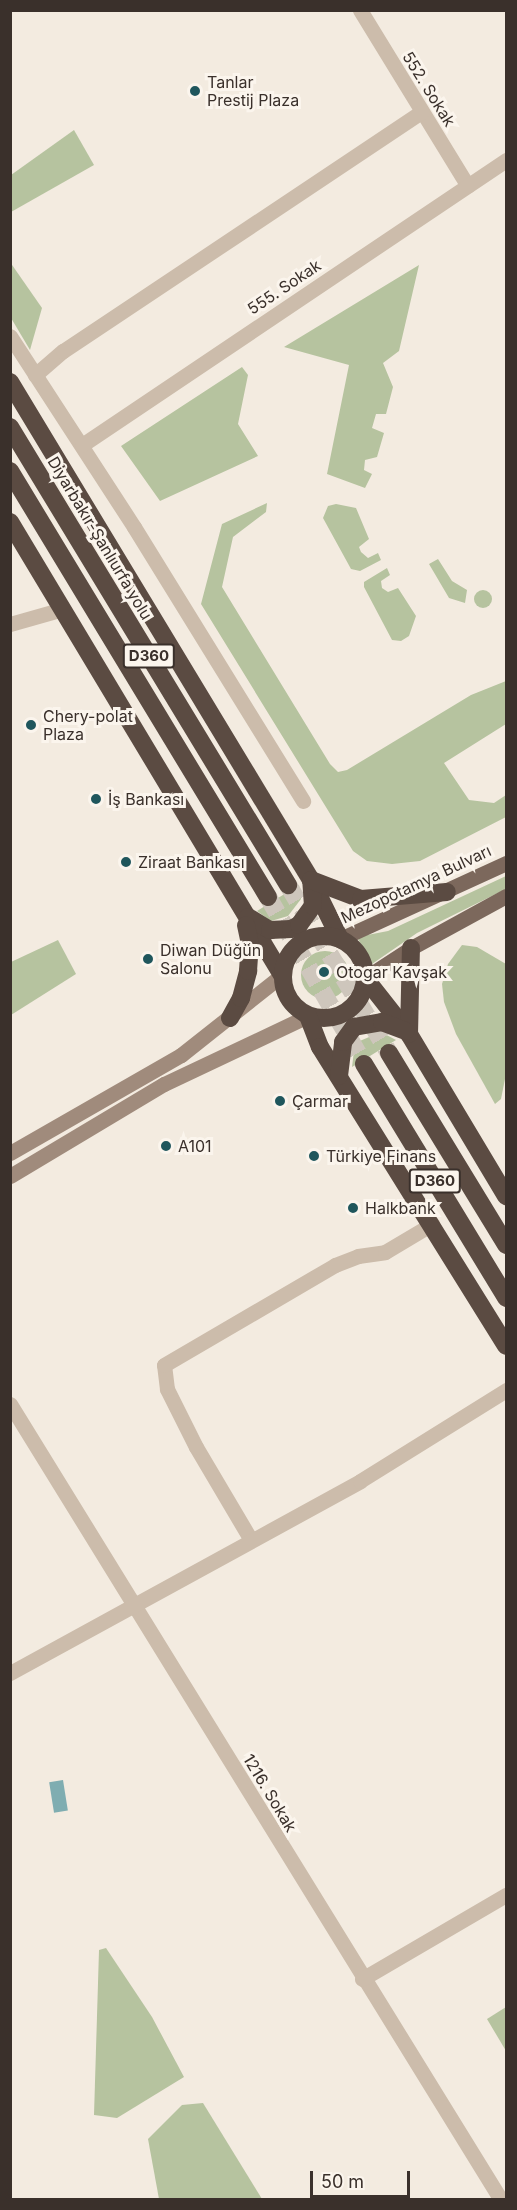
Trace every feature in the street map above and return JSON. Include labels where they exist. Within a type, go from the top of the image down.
[{"type":"highway","points":[[10,382],[311,880],[340,939],[358,955],[365,978],[409,1034],[507,1196]]},
{"type":"highway","name":"Diyarbakır-Şanlıurfa yolu","points":[[10,427],[288,885]]},
{"type":"highway","name":"D360","points":[[10,471],[268,897]]},
{"type":"highway","points":[[10,522],[243,914],[282,975],[289,1000],[308,1016],[320,1047],[507,1346]]},
{"type":"highway","points":[[311,880],[361,899],[447,892]]},
{"type":"highway","points":[[243,914],[270,930],[291,929],[306,919],[313,906],[311,880]]},
{"type":"highway","points":[[230,1018],[248,971],[250,944],[243,914]]},
{"type":"highway","points":[[282,975],[285,962],[302,942],[320,936],[340,939]]},
{"type":"highway","points":[[409,1034],[411,948]]},
{"type":"highway","points":[[308,1016],[328,1018],[347,1012],[363,991],[365,978]]},
{"type":"highway","points":[[339,1076],[343,1042],[354,1027],[382,1022],[409,1034]]},
{"type":"highway","name":"D360","points":[[390,1053],[507,1245]]},
{"type":"highway","name":"D360","points":[[364,1064],[507,1298]]},
{"type":"main road","name":"Mezopotamya Bulvarı","points":[[340,939],[507,863]]},
{"type":"main road","points":[[365,978],[411,948],[507,896]]},
{"type":"main road","points":[[10,1153],[181,1055],[282,975]]},
{"type":"main road","points":[[10,1176],[174,1078],[308,1016]]},
{"type":"street","name":"552. Sokak","points":[[360,10],[468,186]]},
{"type":"street","points":[[35,375],[63,351],[422,112]]},
{"type":"street","name":"555. Sokak","points":[[82,445],[507,160]]},
{"type":"street","points":[[10,336],[82,445],[303,801]]},
{"type":"street","points":[[10,624],[63,609]]},
{"type":"street","points":[[251,1540],[195,1446],[167,1389],[164,1365],[335,1265],[358,1256],[385,1252],[432,1224]]},
{"type":"street","points":[[10,1673],[137,1607],[251,1540],[360,1481],[507,1390]]},
{"type":"street","name":"1216. Sokak","points":[[10,1404],[137,1607],[362,1979],[501,2199]]},
{"type":"street","points":[[362,1979],[507,1895]]},
{"type":"green space","points":[[74,130],[94,165],[11,212],[11,175]]},
{"type":"green space","points":[[10,262],[42,308],[30,350],[11,318]]},
{"type":"green space","points":[[419,265],[399,351],[383,363],[393,387],[386,414],[376,414],[372,428],[384,433],[377,457],[365,460],[364,470],[372,474],[365,488],[327,474],[349,365],[284,347]]},
{"type":"green space","points":[[242,367],[248,375],[238,424],[258,456],[160,501],[121,446]]},
{"type":"green space","points":[[267,503],[266,512],[233,537],[222,587],[330,764],[338,772],[347,770],[471,695],[506,681],[506,724],[444,763],[469,800],[494,803],[506,795],[506,817],[420,861],[392,864],[367,861],[353,851],[201,604],[222,524]]},
{"type":"green space","points":[[336,504],[356,508],[369,539],[359,547],[361,552],[368,558],[378,553],[381,560],[360,571],[351,569],[323,518],[328,506]]},
{"type":"green space","points":[[438,559],[452,581],[467,590],[465,603],[449,598],[429,564]]},
{"type":"green space","points":[[387,568],[390,575],[381,581],[382,588],[388,592],[398,588],[416,616],[409,636],[401,641],[392,640],[364,587],[364,582]]},
{"type":"green space","points":[[483,590],[489,593],[492,599],[489,605],[483,608],[477,605],[474,599],[477,593]]},
{"type":"green space","points":[[506,876],[506,889],[417,933],[372,964],[357,937],[388,931]]},
{"type":"green space","points":[[299,885],[301,899],[288,916],[271,921],[257,911]]},
{"type":"green space","points":[[58,940],[76,974],[11,1015],[11,962]]},
{"type":"green space","points":[[462,945],[477,947],[506,964],[506,1074],[501,1099],[495,1104],[456,1034],[444,1002],[442,984],[448,964]]},
{"type":"green space","points":[[325,951],[342,958],[349,975],[342,992],[325,999],[308,992],[301,975],[308,958]]},
{"type":"green space","points":[[381,1032],[396,1040],[352,1067],[355,1043]]},
{"type":"green space","points":[[106,1948],[152,2017],[184,2077],[117,2118],[94,2115],[99,1950]]},
{"type":"green space","points":[[506,2007],[506,2051],[487,2019]]},
{"type":"green space","points":[[203,2103],[262,2199],[159,2199],[148,2139],[182,2105]]},
{"type":"water","points":[[63,1780],[68,1811],[54,1813],[49,1782]]},
{"type":"tunnel","points":[[288,885],[389,1053]]},
{"type":"tunnel","points":[[268,897],[364,1064]]},
{"type":"place","name":"Tanlar Prestij Plaza","points":[[195,91]]},
{"type":"place","name":"Chery-polat Plaza","points":[[31,725]]},
{"type":"place","name":"İş Bankası","points":[[96,799]]},
{"type":"place","name":"Ziraat Bankası","points":[[126,862]]},
{"type":"place","name":"Diwan Düğün Salonu","points":[[148,959]]},
{"type":"place","name":"Otogar Kavşak","points":[[324,972]]},
{"type":"place","name":"Çarmar","points":[[280,1101]]},
{"type":"place","name":"A101","points":[[166,1146]]},
{"type":"place","name":"Türkiye Finans","points":[[314,1156]]},
{"type":"place","name":"Halkbank","points":[[353,1208]]}]
